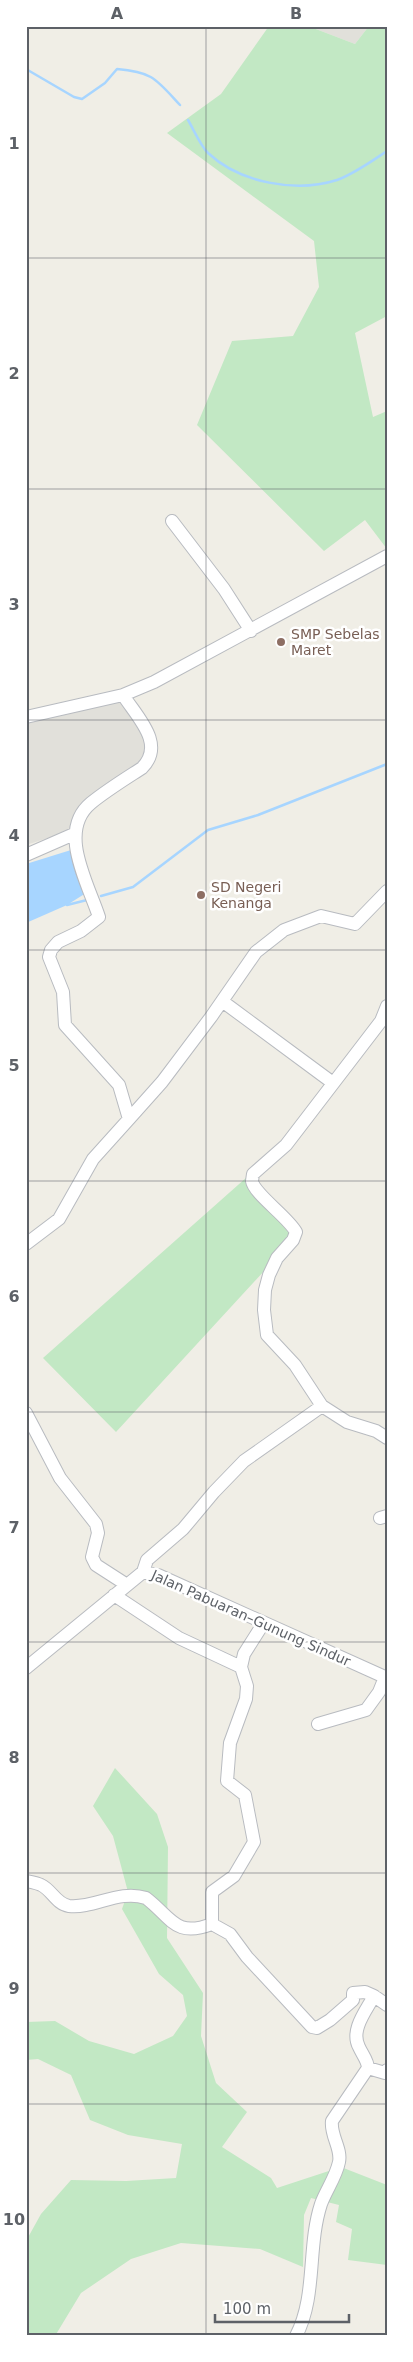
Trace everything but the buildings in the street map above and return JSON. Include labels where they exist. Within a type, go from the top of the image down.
[{"type":"street","points":[[172,522],[224,589],[250,632]]},
{"type":"street","points":[[28,713],[123,695],[154,682],[384,560]]},
{"type":"street","points":[[123,695],[150,736],[153,750],[148,762],[142,768],[90,803],[75,825],[75,846],[100,917],[81,931],[58,942],[51,950],[50,962],[63,992],[65,1025],[119,1085],[129,1119]]},
{"type":"street","points":[[26,855],[74,834]]},
{"type":"street","points":[[26,1244],[59,1219],[93,1159],[162,1082],[256,952],[284,930],[320,916],[355,924],[387,892]]},
{"type":"street","points":[[222,1001],[333,1083]]},
{"type":"street","points":[[387,1006],[381,1021],[286,1145],[253,1174],[252,1181],[257,1191],[291,1223],[296,1232],[293,1240],[277,1258],[268,1275],[264,1297],[267,1335],[295,1365],[322,1406],[347,1422],[376,1431],[387,1438]]},
{"type":"street","points":[[143,1572],[147,1560],[183,1529],[214,1492],[244,1461],[322,1406]]},
{"type":"street","points":[[26,1413],[60,1478],[96,1524],[98,1533],[92,1557],[96,1565],[127,1585]]},
{"type":"street","name":"Jalan Pabuaran–Gunung Sindur","points":[[26,1668],[143,1572],[158,1575],[386,1678]]},
{"type":"street","points":[[114,1595],[179,1638],[241,1667]]},
{"type":"street","points":[[212,1924],[212,1892],[234,1876],[254,1842],[245,1794],[227,1781],[230,1743],[246,1699],[246,1686],[241,1667],[244,1654],[264,1624]]},
{"type":"street","points":[[318,1724],[366,1710],[386,1678]]},
{"type":"street","points":[[26,1881],[42,1885],[60,1903],[68,1906],[114,1897],[140,1896],[146,1898],[175,1925],[182,1928],[196,1930],[212,1924],[230,1934],[247,1957],[312,2027],[318,2028],[330,2020],[353,2000],[353,1993],[366,1992],[387,2005]]},
{"type":"street","points":[[296,2336],[306,2310],[313,2242],[321,2204],[340,2160],[331,2128],[332,2121],[368,2068],[368,2064],[356,2042],[356,2035],[357,2028],[374,1996]]},
{"type":"street","points":[[368,2068],[385,2073],[387,2070]]},
{"type":"shaded area","points":[[308,26],[369,26],[355,44]]},
{"type":"shaded area","points":[[120,699],[147,744],[143,761],[85,803],[73,820],[70,831],[26,845],[26,723]]},
{"type":"green space","points":[[269,26],[308,26],[355,44],[369,26],[387,26],[387,316],[355,333],[373,417],[387,411],[387,549],[365,520],[324,551],[197,425],[232,341],[293,336],[319,287],[314,241],[167,133],[221,94]]},
{"type":"green space","points":[[247,1177],[300,1232],[116,1432],[43,1358]]},
{"type":"green space","points":[[115,1768],[157,1814],[168,1847],[167,1938],[203,1993],[201,2036],[216,2083],[247,2112],[222,2147],[271,2178],[277,2188],[341,2167],[387,2185],[387,2265],[348,2260],[352,2229],[336,2222],[339,2205],[311,2198],[304,2215],[303,2267],[260,2249],[181,2243],[131,2259],[81,2293],[55,2336],[26,2336],[26,2241],[41,2214],[71,2180],[126,2181],[176,2178],[182,2144],[128,2135],[90,2120],[71,2075],[38,2059],[26,2060],[26,2022],[55,2021],[89,2041],[134,2054],[173,2036],[187,2016],[183,1995],[159,1974],[122,1909],[128,1892],[113,1836],[93,1806]]},
{"type":"water","points":[[71,850],[86,893],[67,905],[26,923],[26,864]]},
{"type":"waterway","points":[[26,69],[74,97],[82,99],[105,83],[117,69],[139,72],[153,78],[180,105]]},
{"type":"waterway","points":[[188,120],[208,153],[236,172],[269,183],[304,185],[321,184],[337,180],[356,171],[387,151]]},
{"type":"waterway","points":[[101,896],[133,887],[208,830],[258,815],[387,764]]},
{"type":"waterway","points":[[67,905],[87,900]]},
{"type":"place","name":"SMP Sebelas Maret","points":[[281,642]]},
{"type":"place","name":"SD Negeri Kenanga","points":[[201,895]]}]
